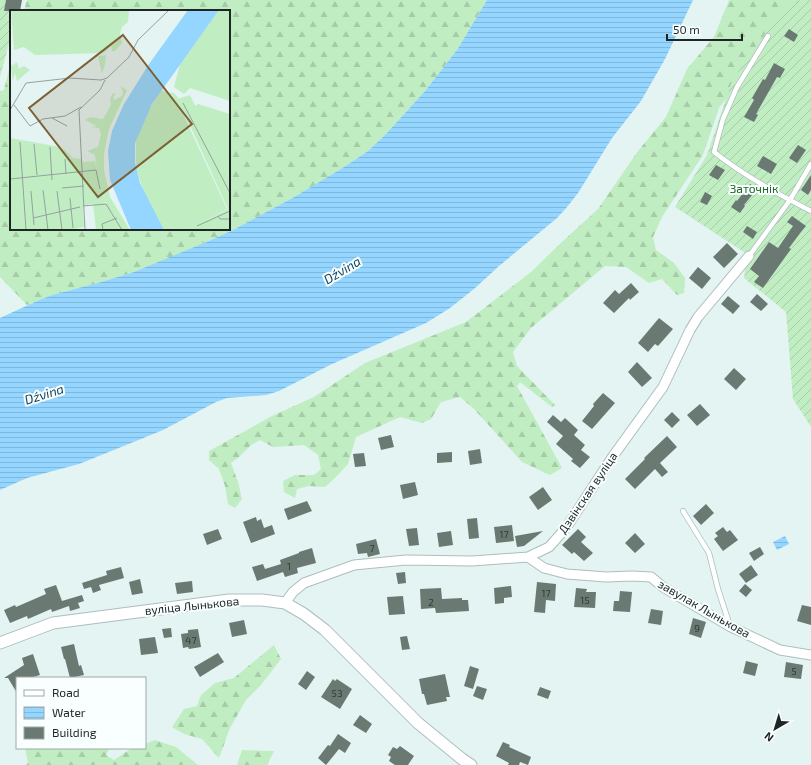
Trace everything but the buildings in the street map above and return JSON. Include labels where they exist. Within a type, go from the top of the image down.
[{"type":"street","name":"Дзвінская вуліца","points":[[285,603],[293,592],[304,583],[354,565],[406,560],[472,561],[528,557],[549,547],[566,528],[611,459],[663,387],[690,330],[698,317],[749,256]]},
{"type":"street","name":"завулак Лынькова","points":[[528,557],[544,568],[567,574],[651,578],[731,627],[780,650],[811,656]]},
{"type":"street","name":"вуліца Лынькова","points":[[0,643],[53,623],[229,600],[262,600],[285,603],[304,614],[324,630],[418,723],[462,760],[471,765]]},
{"type":"lane","points":[[768,36],[737,87],[723,119],[714,152],[732,166],[811,211]]},
{"type":"lane","points":[[749,256],[790,200],[811,164]]},
{"type":"lane","points":[[683,511],[709,553],[718,589],[731,627]]},
{"type":"green space","points":[[0,0],[20,0],[12,10],[10,10],[10,40],[0,77]]},
{"type":"green space","points":[[27,0],[487,0],[457,50],[425,91],[386,134],[368,151],[344,167],[296,196],[233,230],[172,257],[134,272],[52,295],[27,305],[0,277],[0,91],[4,90],[10,65],[10,230],[230,230],[230,10],[24,10]]},
{"type":"green space","points":[[729,0],[811,0],[774,36],[719,108],[703,155],[662,217],[653,237],[656,250],[674,263],[685,278],[684,293],[677,295],[662,279],[649,283],[626,267],[605,266],[531,328],[513,352],[517,366],[555,405],[552,407],[520,382],[517,386],[562,468],[550,475],[522,462],[474,409],[460,397],[441,402],[431,419],[422,423],[400,417],[356,437],[348,464],[335,478],[325,487],[309,486],[297,489],[295,498],[284,492],[283,481],[295,475],[314,475],[321,469],[318,455],[304,445],[273,447],[260,440],[251,445],[231,463],[242,499],[235,508],[228,504],[225,486],[219,469],[209,460],[209,451],[272,416],[314,397],[365,363],[466,322],[531,272],[598,209],[638,151],[666,117],[687,69],[714,37]]},
{"type":"green space","name":"Заточнік","points":[[800,0],[811,0],[811,427],[793,399],[786,312],[744,278],[747,254],[675,207],[707,155],[732,81],[777,16]]},
{"type":"green space","points":[[274,645],[281,659],[261,685],[246,700],[230,728],[219,758],[202,739],[184,734],[172,727],[184,709],[197,706],[201,695],[215,683],[234,678]]},
{"type":"green space","points":[[155,740],[176,747],[198,765],[26,765],[28,763],[25,749],[109,749],[106,755],[114,760],[132,749],[146,749],[146,744]]},
{"type":"green space","points":[[242,750],[274,751],[267,765],[237,765]]},
{"type":"water","name":"Dźvina","points":[[487,0],[693,0],[665,59],[641,101],[612,138],[578,193],[567,207],[557,218],[450,308],[426,323],[332,364],[279,391],[266,395],[227,398],[216,402],[163,430],[141,439],[79,464],[27,478],[0,490],[0,318],[52,295],[134,272],[204,243],[233,230],[296,196],[344,167],[368,151],[386,134],[425,91],[457,50]]},
{"type":"water","points":[[785,536],[789,544],[777,550],[773,542]]}]
